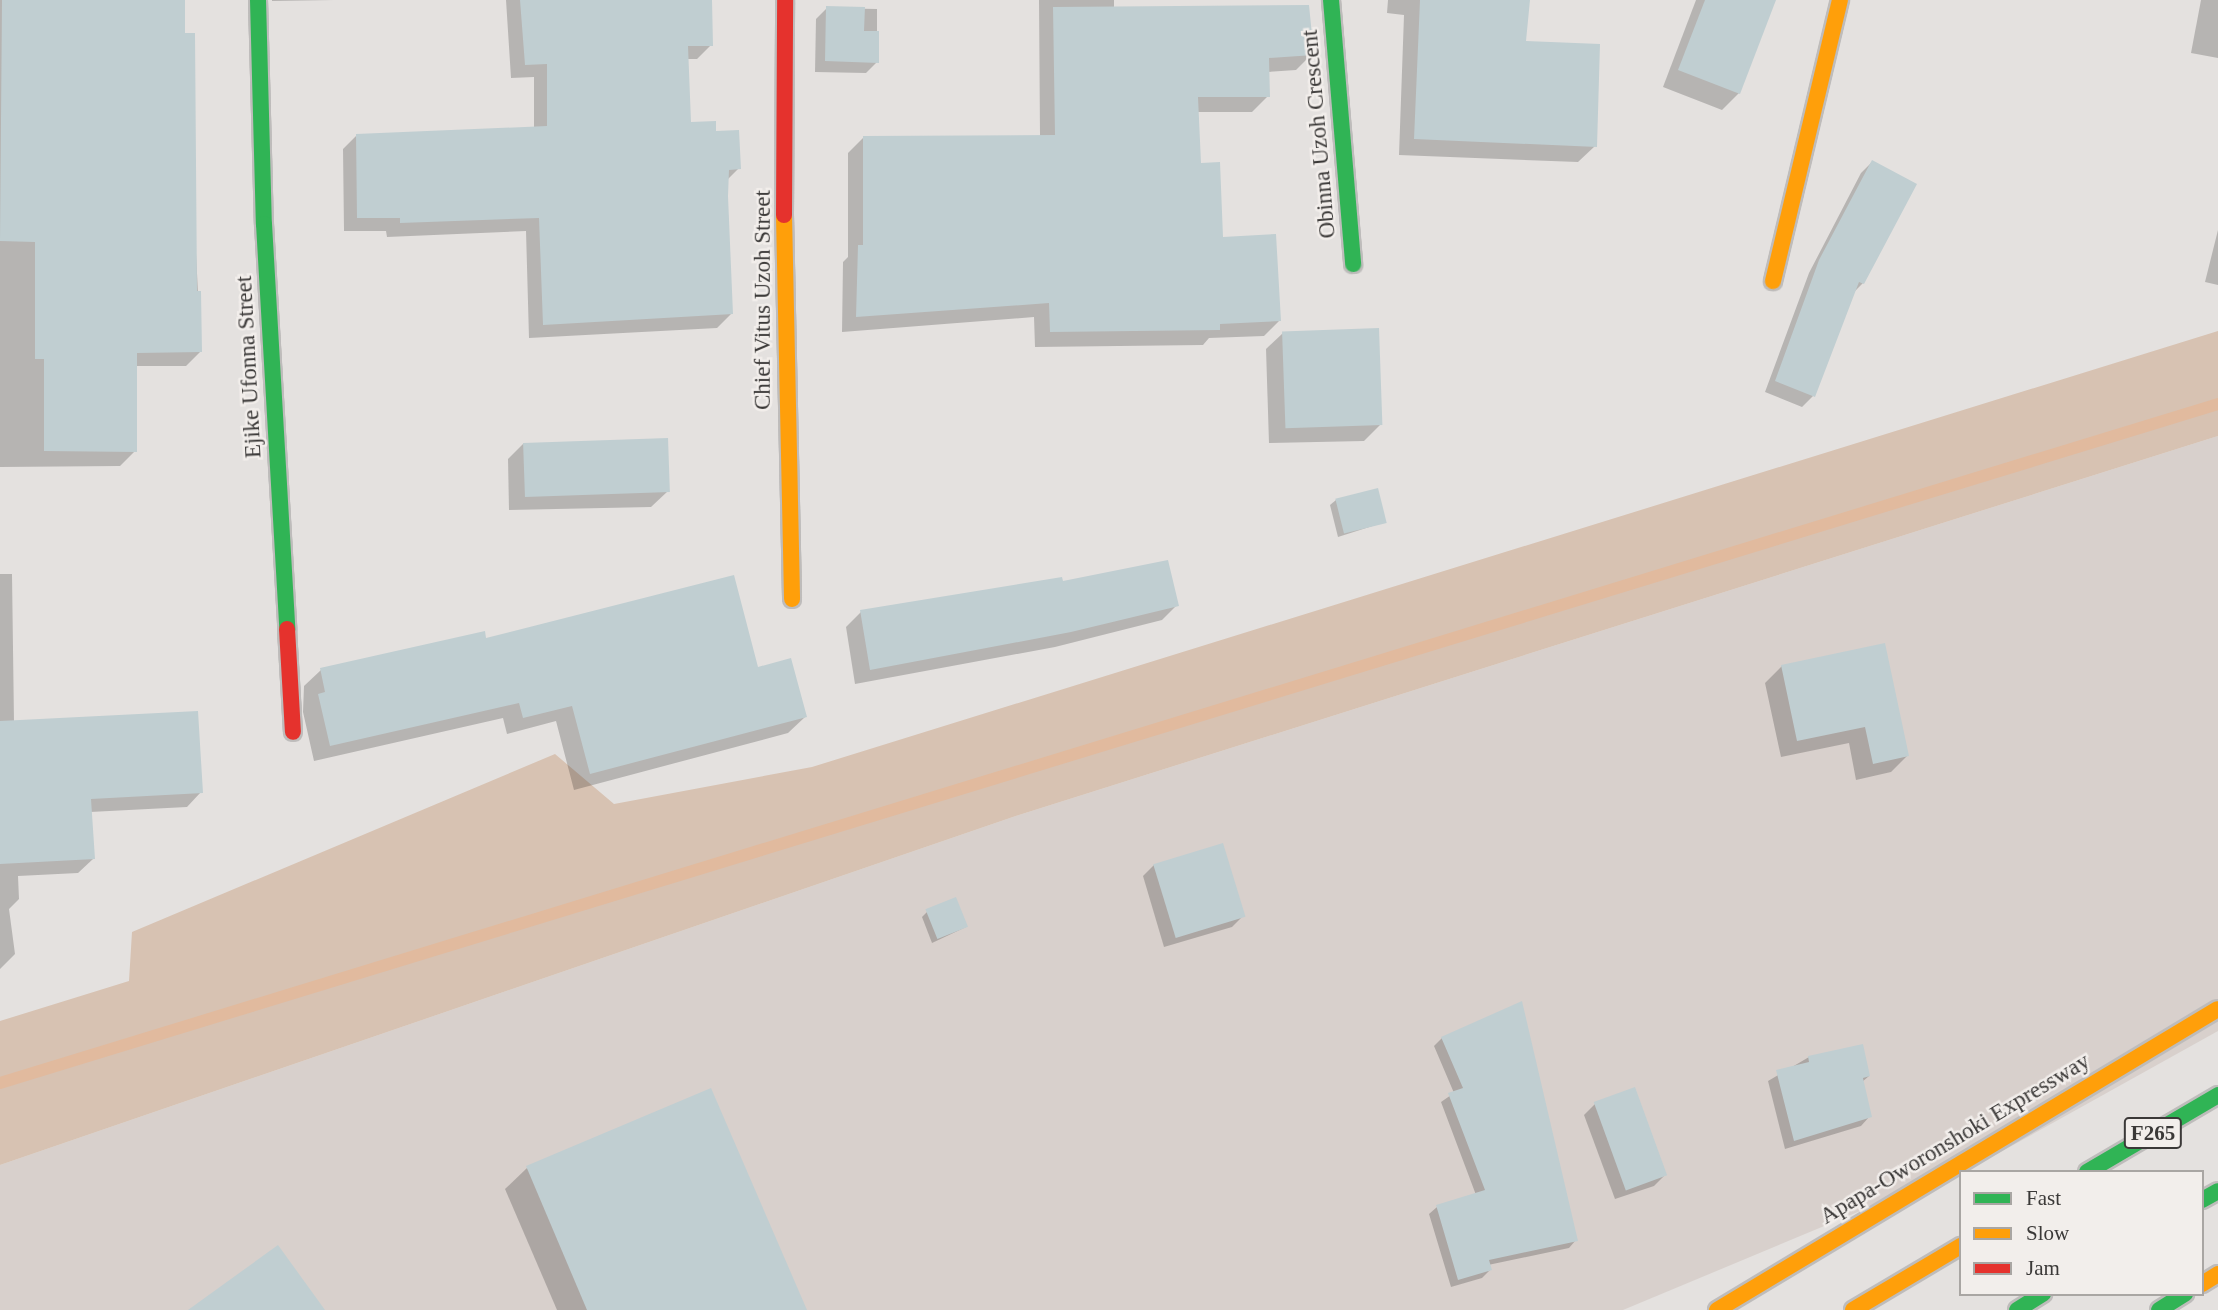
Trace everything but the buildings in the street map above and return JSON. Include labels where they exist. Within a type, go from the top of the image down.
[{"type":"main road","name":"Ejike Ufonna Street","points":[[258,0],[264,224],[293,732]]},
{"type":"main road","name":"Chief Vitus Uzoh Street","points":[[785,0],[784,345],[792,599]]},
{"type":"main road","name":"Obinna Uzoh Crescent","points":[[1331,0],[1353,264]]},
{"type":"main road","points":[[1773,281],[1840,0]]},
{"type":"main road","name":"Apapa-Oworonshoki Expressway","points":[[1717,1310],[2218,1009]]},
{"type":"main road","name":"F265","points":[[2090,1170],[2218,1095]]},
{"type":"main road","points":[[1853,1310],[1959,1247]]},
{"type":"main road","points":[[2017,1310],[2040,1296]]},
{"type":"main road","points":[[2160,1310],[2182,1296]]},
{"type":"shaded area","points":[[2218,331],[2218,436],[1019,815],[0,1165],[0,1021],[129,981],[132,932],[555,754],[614,804],[812,767]]},
{"type":"shaded area","points":[[2218,436],[2218,1031],[1997,1154],[1623,1310],[0,1310],[0,1165],[1019,815]]},
{"type":"waterway","points":[[0,1083],[2218,404]]},
{"type":"traffic: fast","points":[[258,0],[264,224],[287,629]]},
{"type":"traffic: fast","points":[[1331,0],[1353,264]]},
{"type":"traffic: fast","points":[[2090,1170],[2218,1095]]},
{"type":"traffic: fast","points":[[2204,1199],[2218,1191]]},
{"type":"traffic: fast","points":[[2017,1310],[2040,1296]]},
{"type":"traffic: fast","points":[[2159,1310],[2182,1296]]},
{"type":"traffic: slow","points":[[1773,281],[1840,0]]},
{"type":"traffic: slow","points":[[784,215],[792,599]]},
{"type":"traffic: slow","points":[[1717,1310],[2218,1009]]},
{"type":"traffic: slow","points":[[1853,1310],[1959,1247]]},
{"type":"traffic: slow","points":[[2204,1283],[2218,1274]]},
{"type":"traffic: jam","points":[[784,215],[785,0]]},
{"type":"traffic: jam","points":[[287,629],[293,732]]}]
